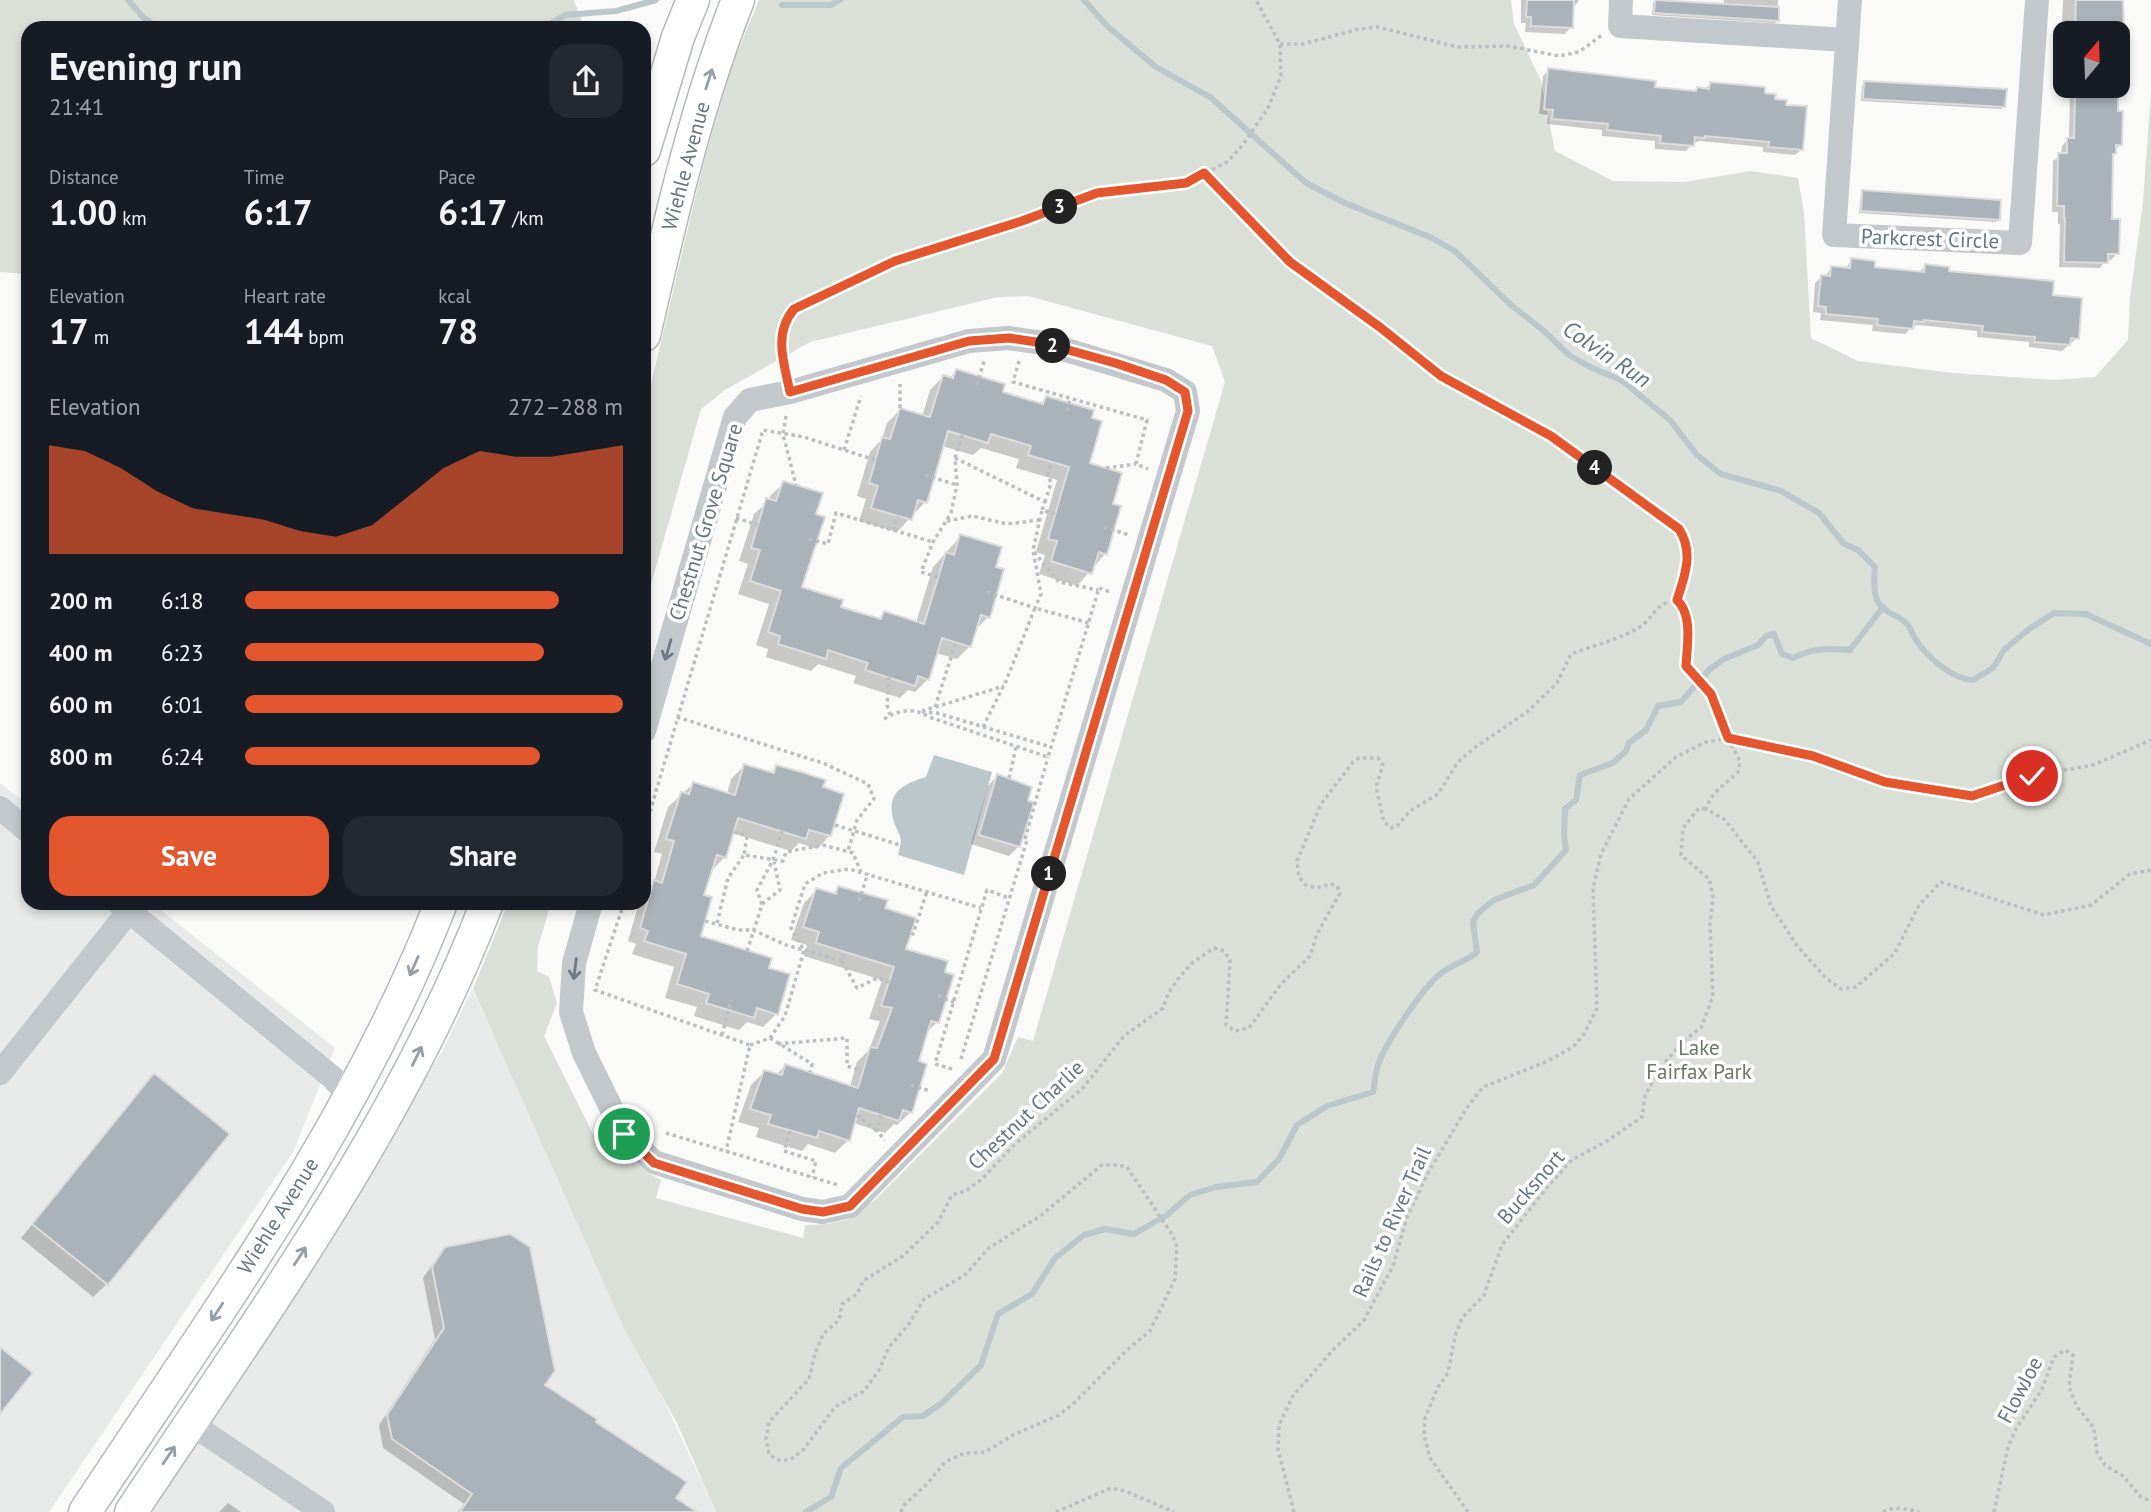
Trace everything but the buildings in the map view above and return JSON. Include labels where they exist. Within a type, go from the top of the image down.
[{"type":"main road","name":"Wiehle Avenue","points":[[651,125],[693,0]]},
{"type":"main road","name":"Wiehle Avenue","points":[[651,306],[693,129],[738,0]]},
{"type":"main road","name":"Wiehle Avenue","points":[[85,1512],[275,1224],[350,1097],[382,1038],[438,910]]},
{"type":"main road","name":"Wiehle Avenue","points":[[131,1512],[348,1183],[386,1118],[484,910]]},
{"type":"street","points":[[1621,0],[1620,26],[1847,40]]},
{"type":"street","name":"Parkcrest Circle","points":[[1850,0],[1834,235],[2020,243],[2037,0]]},
{"type":"street","name":"Chestnut Grove Square","points":[[589,910],[574,963],[571,1012],[584,1053],[624,1134],[654,1163],[802,1209],[823,1212],[850,1206],[994,1059],[1188,411],[1185,392],[1166,380],[1115,363],[1043,343],[1009,338],[969,341],[788,403],[750,400],[735,417],[651,706]]},
{"type":"street","points":[[0,808],[21,825]]},
{"type":"street","points":[[0,1073],[122,910]]},
{"type":"street","points":[[128,910],[333,1078],[350,1097]]},
{"type":"street","points":[[190,1423],[323,1512]]},
{"type":"path","points":[[796,485],[783,434],[788,403],[781,332],[794,309],[895,261],[1022,221],[1097,193],[1186,183],[1227,162],[1242,146],[1268,108],[1281,76],[1280,44],[1256,0]]},
{"type":"path","points":[[1280,44],[1303,44],[1359,29],[1378,27],[1457,47],[1508,46],[1559,56],[1579,52],[1594,39],[1620,26]]},
{"type":"path","points":[[1204,173],[1290,262],[1381,328],[1441,376],[1551,436],[1679,529],[1685,538],[1687,560],[1686,573],[1677,600],[1682,604],[1687,617],[1686,666],[1711,694],[1740,761],[1738,772],[1716,790],[1706,809],[1724,819],[1758,862],[1771,906],[1798,947],[1826,978],[1841,989],[1856,987],[1895,953],[1919,905],[1941,882],[2044,915],[2091,905],[2130,874],[2151,870]]},
{"type":"path","points":[[977,385],[987,353]]},
{"type":"path","points":[[1020,360],[1013,382],[1147,420],[1136,464]]},
{"type":"path","points":[[900,374],[900,408]]},
{"type":"path","points":[[844,450],[865,384]]},
{"type":"path","points":[[1067,411],[1070,398]]},
{"type":"path","points":[[651,808],[762,430],[804,437],[875,460]]},
{"type":"path","points":[[939,577],[921,572],[933,542],[951,513],[957,485],[955,458],[962,435]]},
{"type":"path","points":[[955,458],[1045,502]]},
{"type":"path","points":[[982,727],[1004,685],[1041,594],[1033,550],[1051,483],[1048,474],[1051,462]]},
{"type":"path","points":[[1106,468],[1136,464],[1152,470]]},
{"type":"path","points":[[925,475],[957,485]]},
{"type":"path","points":[[1042,510],[1055,514]]},
{"type":"path","points":[[809,539],[828,544],[836,513],[933,542]]},
{"type":"path","points":[[893,530],[898,516]]},
{"type":"path","points":[[947,520],[972,516],[1007,524],[1040,520]]},
{"type":"path","points":[[736,518],[758,525]]},
{"type":"path","points":[[1104,527],[1131,536]]},
{"type":"path","points":[[1033,550],[1059,582],[1114,593]]},
{"type":"path","points":[[960,1061],[1027,840],[1025,839],[1048,757],[1098,590]]},
{"type":"path","points":[[987,592],[1088,623]]},
{"type":"path","name":"Chestnut Charlie","points":[[901,1512],[903,1506],[928,1483],[945,1462],[965,1453],[985,1452],[1013,1435],[1059,1415],[1150,1331],[1175,1279],[1177,1247],[1127,1167],[1102,1166],[1040,1216],[989,1248],[965,1275],[924,1299],[909,1324],[890,1347],[879,1370],[864,1391],[835,1407],[804,1450],[790,1460],[777,1460],[769,1454],[766,1439],[769,1422],[809,1379],[823,1334],[839,1320],[842,1304],[857,1294],[863,1281],[903,1256],[938,1222],[952,1195],[966,1191],[982,1179],[1015,1143],[1082,1089],[1124,1036],[1163,1008],[1168,994],[1192,963],[1214,948],[1224,951],[1230,960],[1226,1025],[1235,1031],[1249,1028],[1281,984],[1310,957],[1317,934],[1340,893],[1337,886],[1331,884],[1317,888],[1306,885],[1299,877],[1297,862],[1321,804],[1353,762],[1359,758],[1378,758],[1383,765],[1376,787],[1384,822],[1391,828],[1397,825],[1410,811],[1438,794],[1458,762],[1527,712],[1556,683],[1571,654],[1639,628],[1658,607],[1667,601],[1677,600]]},
{"type":"path","points":[[935,707],[956,642]]},
{"type":"path","points":[[889,677],[887,705],[890,715]]},
{"type":"path","points":[[920,712],[1004,685]]},
{"type":"path","points":[[884,719],[898,710],[937,713],[1051,747]]},
{"type":"path","points":[[920,712],[1048,757]]},
{"type":"path","points":[[677,717],[823,763],[868,784],[874,799],[857,820],[848,851]]},
{"type":"path","name":"Rails to River Trail","points":[[1294,1512],[1278,1449],[1279,1425],[1293,1396],[1332,1351],[1364,1320],[1393,1266],[1407,1217],[1427,1175],[1465,1110],[1483,1087],[1548,1061],[1573,1047],[1584,1034],[1597,1008],[1593,888],[1601,854],[1629,799],[1676,757],[1706,742],[1728,738],[1813,756],[1885,782],[1972,796],[2032,776],[2093,765],[2151,740]]},
{"type":"path","points":[[1009,778],[1016,747]]},
{"type":"path","name":"Bucksnort","points":[[1468,1512],[1430,1458],[1424,1435],[1425,1419],[1438,1387],[1448,1373],[1455,1336],[1462,1318],[1484,1295],[1503,1245],[1521,1218],[1572,1160],[1642,1117],[1644,1096],[1658,1071],[1682,1041],[1701,1028],[1711,1004],[1714,987],[1710,925],[1713,897],[1709,878],[1681,855],[1683,828],[1699,808],[1706,809]]},
{"type":"path","points":[[835,825],[900,845]]},
{"type":"path","points":[[762,905],[757,890],[774,860],[782,831]]},
{"type":"path","points":[[716,924],[728,878],[744,855],[747,836],[734,832]]},
{"type":"path","points":[[744,855],[783,862],[786,852],[823,845],[853,853],[862,872]]},
{"type":"path","points":[[747,951],[762,905],[780,890],[774,860]]},
{"type":"path","points":[[622,910],[595,990],[750,1045],[769,1038],[785,1016],[804,950],[791,928],[805,884],[822,873],[849,869],[868,873],[981,908]]},
{"type":"path","points":[[859,901],[868,873]]},
{"type":"path","points":[[957,1071],[935,1064],[981,908],[987,890],[1009,898]]},
{"type":"path","points":[[911,933],[913,934],[927,891]]},
{"type":"path","points":[[705,921],[738,930],[753,930],[786,945],[842,961],[857,988],[877,978],[889,982]]},
{"type":"path","points":[[842,961],[845,952]]},
{"type":"path","points":[[938,996],[954,1002]]},
{"type":"path","points":[[722,1035],[731,1000]]},
{"type":"path","points":[[769,1038],[811,1064],[810,1072]]},
{"type":"path","points":[[778,1044],[846,1038],[847,1066],[862,1071]]},
{"type":"path","points":[[726,1152],[750,1045]]},
{"type":"path","points":[[911,1085],[932,1091]]},
{"type":"path","points":[[857,1115],[889,1144]]},
{"type":"path","points":[[877,1131],[881,1115]]},
{"type":"path","points":[[790,1131],[784,1152],[816,1161],[812,1177]]},
{"type":"path","points":[[666,1133],[843,1187]]},
{"type":"path","name":"FlowJoe","points":[[1994,1512],[2008,1447],[2016,1429],[2042,1390],[2054,1357],[2065,1350],[2073,1355],[2069,1387],[2072,1397],[2094,1428],[2097,1453],[2105,1465],[2123,1476],[2141,1497],[2151,1501]]},
{"type":"path","points":[[1056,1512],[1111,1488],[1125,1491],[1174,1512]]},
{"type":"path","points":[[1883,1512],[1888,1509],[1919,1512]]},
{"type":"shaded area","points":[[934,755],[992,772],[964,875],[898,855],[901,839],[894,821],[892,801],[904,786],[926,777]]},
{"type":"shaded area","points":[[0,783],[21,800],[21,910],[161,910],[335,1048],[293,1152],[49,1512],[0,1512]]},
{"type":"shaded area","points":[[472,989],[716,1512],[149,1512],[443,1050]]},
{"type":"green space","points":[[0,0],[574,0],[582,21],[21,21],[21,274],[0,272]]},
{"type":"green space","name":"Lake Fairfax Park","points":[[759,0],[1511,0],[1514,24],[1541,81],[1555,151],[1613,181],[1684,182],[1751,171],[1798,178],[1804,213],[1811,338],[1858,361],[1953,373],[2054,380],[2095,377],[2128,340],[2130,298],[2143,202],[2151,91],[2151,1512],[716,1512],[677,1423],[624,1328],[473,989],[505,910],[549,910],[538,947],[537,971],[549,977],[557,1003],[544,1036],[596,1140],[609,1138],[648,1173],[661,1180],[656,1198],[803,1238],[805,1225],[828,1224],[849,1219],[876,1199],[1002,1073],[1018,1037],[1033,1041],[1225,382],[1212,346],[1028,296],[998,297],[810,342],[725,390],[701,409],[651,584],[651,384],[703,165],[731,68]]},
{"type":"waterway","name":"Colvin Run","points":[[128,0],[148,21]]},
{"type":"waterway","name":"Colvin Run","points":[[555,21],[565,15],[616,11],[656,0]]},
{"type":"waterway","name":"Colvin Run","points":[[782,5],[831,5],[840,0]]},
{"type":"waterway","name":"Colvin Run","points":[[1084,0],[1108,27],[1156,67],[1210,97],[1306,183],[1345,203],[1432,238],[1455,251],[1511,305],[1569,355],[1621,380],[1670,420],[1697,455],[1721,474],[1781,491],[1819,513],[1844,544],[1858,550],[1875,567],[1874,588],[1880,604],[1907,624],[1925,652],[1956,676],[1973,680],[1993,668],[2004,650],[2054,613],[2086,614],[2151,644]]},
{"type":"waterway","points":[[806,1512],[831,1497],[841,1468],[903,1417],[923,1416],[942,1403],[981,1365],[998,1314],[1032,1294],[1055,1258],[1084,1235],[1105,1229],[1134,1234],[1167,1215],[1190,1195],[1216,1187],[1257,1182],[1279,1159],[1297,1125],[1327,1106],[1373,1092],[1382,1055],[1417,1000],[1444,971],[1477,952],[1473,922],[1478,913],[1494,900],[1534,885],[1566,850],[1565,809],[1576,800],[1580,775],[1613,763],[1626,751],[1629,743],[1646,730],[1658,706],[1681,702],[1710,669],[1724,659],[1758,645],[1766,636],[1774,634],[1782,654],[1793,658],[1821,650],[1850,650],[1883,607]]},
{"type":"route","points":[[624,1134],[654,1163],[802,1209],[823,1212],[850,1206],[994,1059],[1188,411],[1185,392],[1166,380],[1115,363],[1043,343],[1009,338],[969,341],[790,392],[781,332],[794,309],[895,261],[1022,221],[1097,193],[1186,183],[1204,173],[1290,262],[1381,328],[1441,376],[1551,436],[1679,529],[1687,548],[1686,573],[1677,600],[1682,604],[1687,617],[1686,666],[1711,694],[1728,738],[1813,756],[1885,782],[1972,796],[2032,776]]}]
